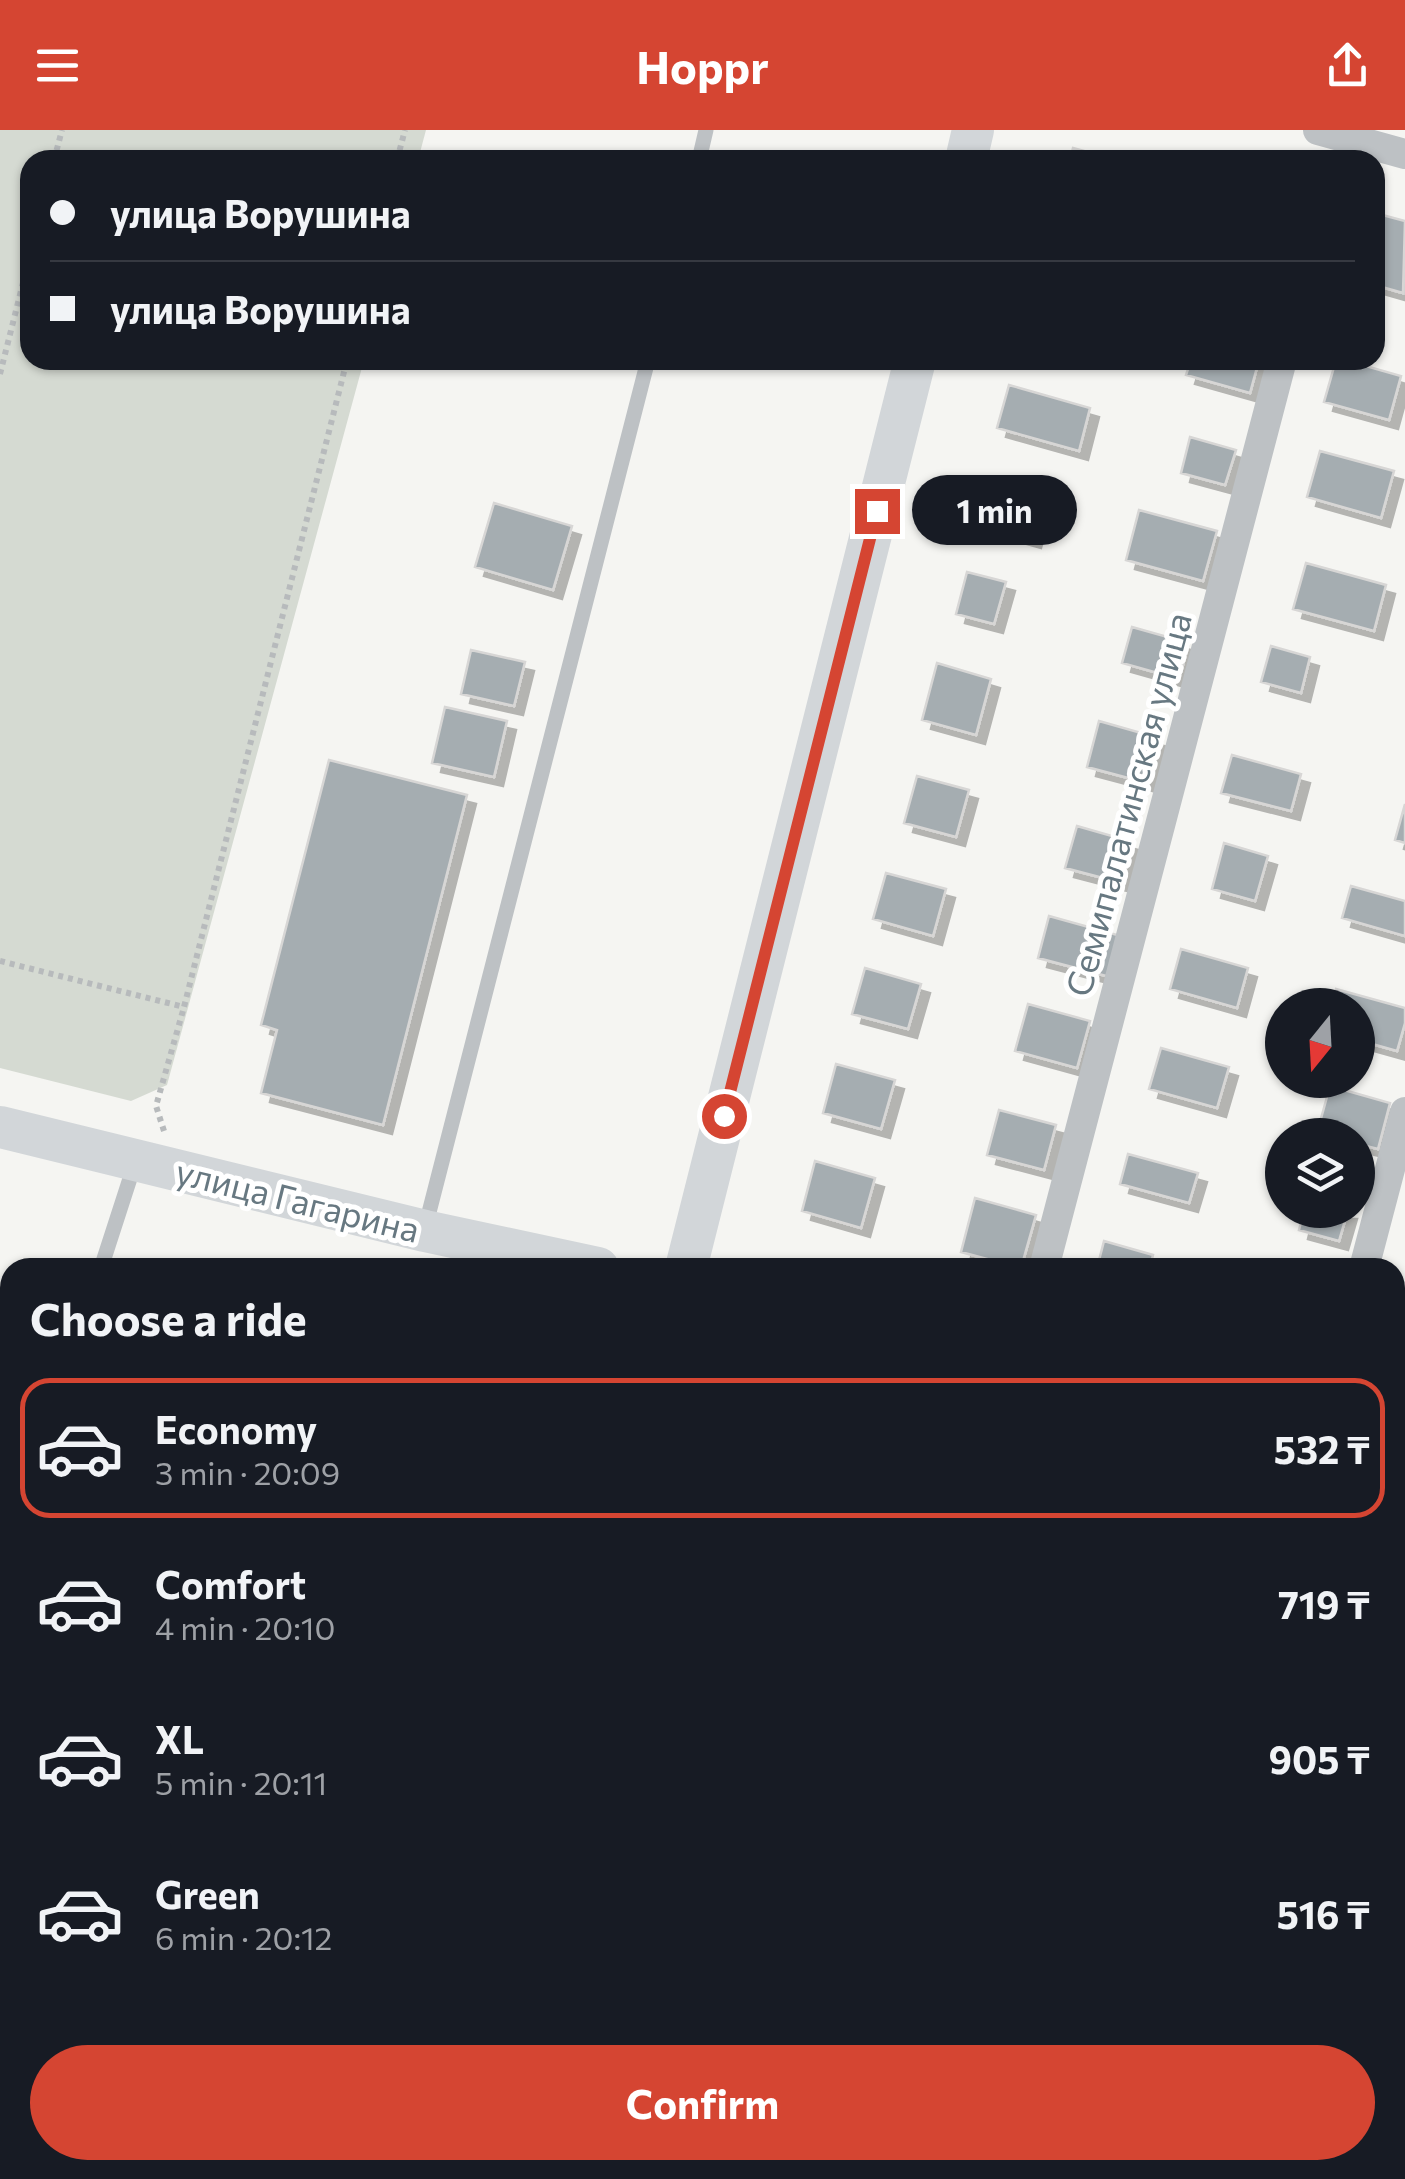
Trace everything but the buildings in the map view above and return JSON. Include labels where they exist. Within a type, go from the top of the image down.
[{"type":"street","points":[[1334,139],[1405,154]]},
{"type":"street","points":[[689,1258],[912,370]]},
{"type":"street","name":"Семипалатинская улица","points":[[1047,1258],[1279,370]]},
{"type":"street","points":[[1367,1258],[1405,1112]]},
{"type":"street","name":"улица Гагарина","points":[[0,1127],[551,1258]]},
{"type":"lane","points":[[425,1231],[645,370]]},
{"type":"lane","points":[[107,1258],[156,1164]]},
{"type":"path","points":[[0,374],[20,295]]},
{"type":"path","points":[[156,1164],[156,1106],[344,370]]},
{"type":"path","points":[[0,961],[184,1007]]},
{"type":"shaded area","points":[[0,130],[426,130],[421,150],[20,150],[20,370],[361,370],[167,1085],[131,1101],[0,1068]]},
{"type":"route","points":[[724,1116],[877,511]]}]
